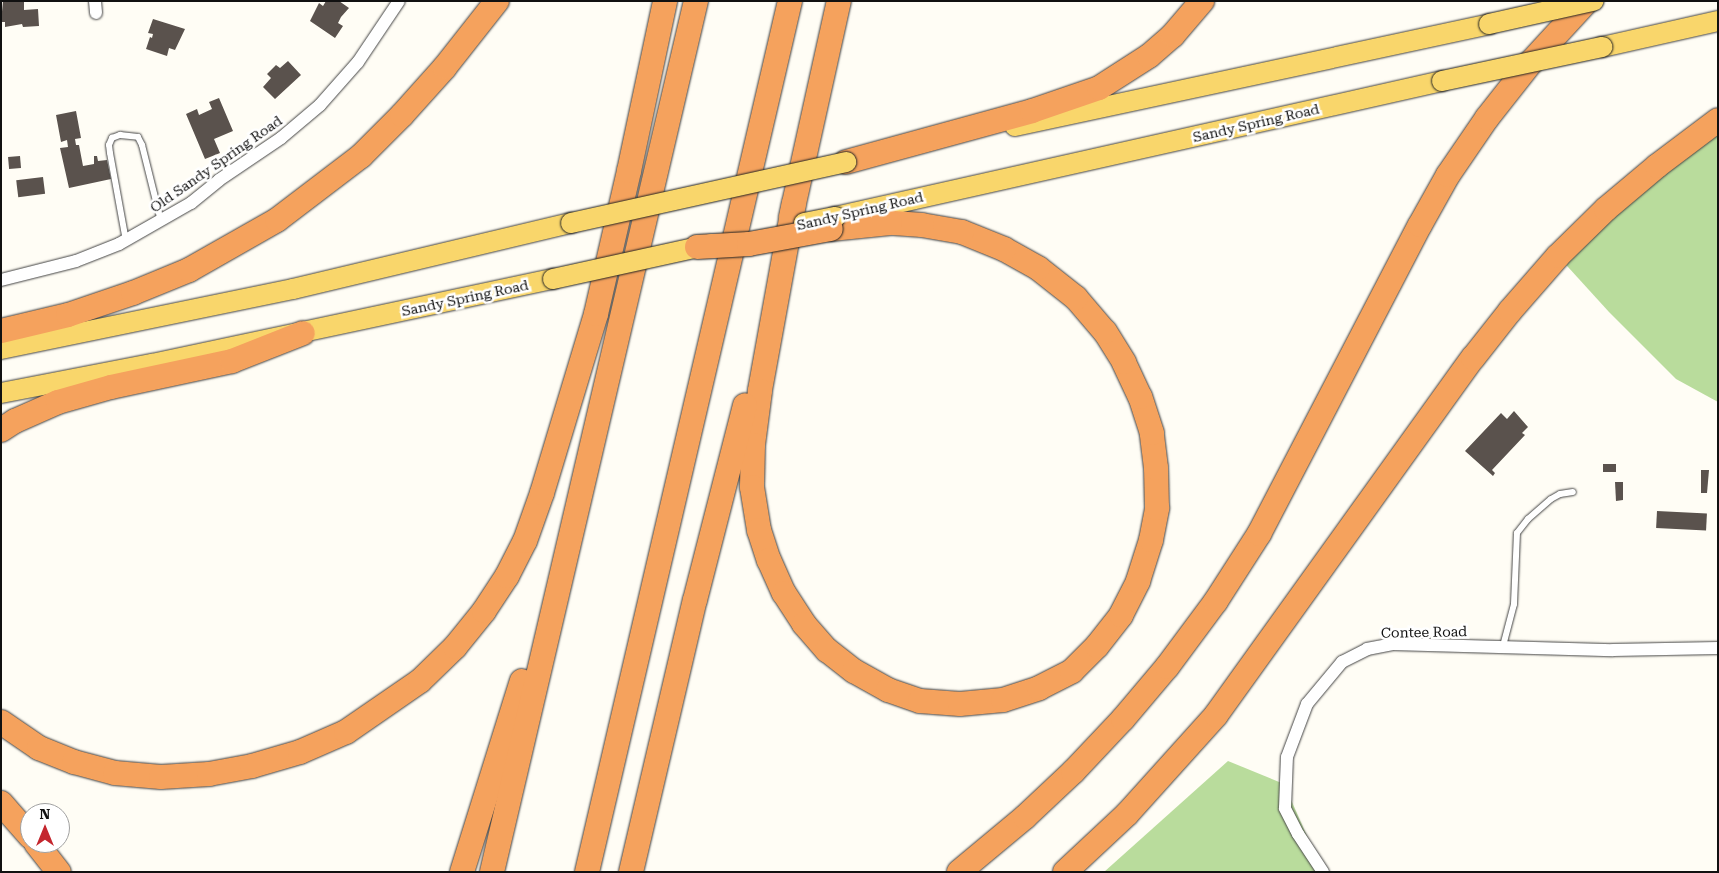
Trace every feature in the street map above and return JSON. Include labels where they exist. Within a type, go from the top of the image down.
[{"type":"highway","points":[[1,331],[68,315],[132,293],[189,270],[277,220],[317,192],[375,142],[445,67],[497,1]]},
{"type":"highway","points":[[1,722],[39,748],[74,762],[114,773],[162,777],[217,772],[252,766],[300,752],[346,732],[420,681],[455,647],[484,611],[507,576],[525,541],[542,492],[596,314],[665,1]]},
{"type":"highway","points":[[492,872],[696,1]]},
{"type":"highway","points":[[587,872],[790,1]]},
{"type":"highway","points":[[631,872],[693,610],[794,203],[839,1]]},
{"type":"highway","points":[[824,72],[844,1]]},
{"type":"highway","points":[[846,162],[1041,108],[1098,88],[1149,56],[1173,35],[1202,1]]},
{"type":"highway","points":[[959,872],[1025,817],[1073,772],[1123,719],[1167,667],[1216,601],[1258,534],[1448,175],[1487,118],[1531,62],[1587,1]]},
{"type":"highway","points":[[1065,872],[1127,814],[1176,762],[1216,715],[1468,366],[1510,311],[1558,256],[1606,209],[1657,166],[1718,120]]},
{"type":"highway","points":[[697,247],[749,244],[833,223],[922,225],[962,232],[1004,249],[1038,268],[1076,298],[1105,332],[1124,362],[1140,396],[1152,433],[1156,468],[1157,508],[1151,540],[1138,581],[1121,615],[1097,646],[1072,671],[1039,688],[1003,700],[960,704],[920,701],[888,690],[854,671],[827,650],[804,624],[784,593],[769,560],[759,530],[752,487],[753,445],[760,391],[794,203]]},
{"type":"highway","points":[[1,430],[15,421],[58,402],[112,387],[232,361],[303,333]]},
{"type":"highway","points":[[462,872],[513,709],[566,554]]},
{"type":"highway","points":[[1,803],[20,825]]},
{"type":"highway","points":[[44,853],[59,872]]},
{"type":"main road","points":[[1,349],[292,289],[571,223],[846,162],[1593,1]]},
{"type":"main road","name":"Sandy Spring Road","points":[[833,223],[1442,81],[1718,21]]},
{"type":"main road","name":"Sandy Spring Road","points":[[1,393],[56,384],[303,333],[697,247]]},
{"type":"street","name":"Old Sandy Spring Road","points":[[1,280],[76,261],[126,241],[161,222],[281,138],[320,105],[358,62],[399,1]]},
{"type":"street","name":"Contee Road","points":[[1323,872],[1298,834],[1285,808],[1287,757],[1306,704],[1342,662],[1367,649],[1393,644],[1613,650],[1718,648]]},
{"type":"lane","points":[[126,241],[110,153],[109,145],[112,138],[120,135],[138,137],[142,145],[161,222]]},
{"type":"lane","points":[[1503,646],[1514,604],[1517,533],[1528,519],[1551,499],[1560,494],[1573,492]]},
{"type":"green space","points":[[1718,120],[1718,402],[1676,379],[1609,312],[1558,256]]},
{"type":"green space","points":[[1228,761],[1284,784],[1323,872],[1104,872]]},
{"type":"building","points":[[3,1],[24,1],[24,10],[38,9],[39,26],[23,27],[22,24],[5,27],[5,22],[1,22]]},
{"type":"building","points":[[326,1],[339,1],[349,8],[338,23],[343,26],[335,38],[310,21],[319,3],[323,6]]},
{"type":"building","points":[[153,19],[185,29],[175,50],[169,48],[167,56],[146,49],[153,34],[148,33]]},
{"type":"building","points":[[288,61],[301,75],[275,99],[263,87],[271,78],[267,74],[276,65],[280,68]]},
{"type":"building","points":[[219,98],[233,131],[214,139],[220,153],[205,159],[186,114],[197,109],[199,115],[212,109],[209,102]]},
{"type":"building","points":[[76,111],[81,138],[75,139],[76,145],[79,145],[83,166],[94,164],[94,156],[97,156],[98,161],[107,160],[111,179],[69,188],[60,148],[68,147],[67,140],[61,142],[56,115]]},
{"type":"building","points":[[20,156],[21,168],[9,169],[8,157]]},
{"type":"building","points":[[43,177],[45,194],[18,197],[16,180]]},
{"type":"building","points":[[1514,411],[1528,427],[1522,433],[1525,435],[1492,470],[1495,473],[1493,476],[1465,451],[1501,413],[1507,419]]},
{"type":"building","points":[[1603,464],[1616,464],[1616,472],[1603,472]]},
{"type":"building","points":[[1701,470],[1709,470],[1707,493],[1701,493]]},
{"type":"building","points":[[1615,482],[1623,482],[1623,500],[1616,501]]},
{"type":"building","points":[[1657,511],[1707,514],[1706,531],[1656,528]]}]
